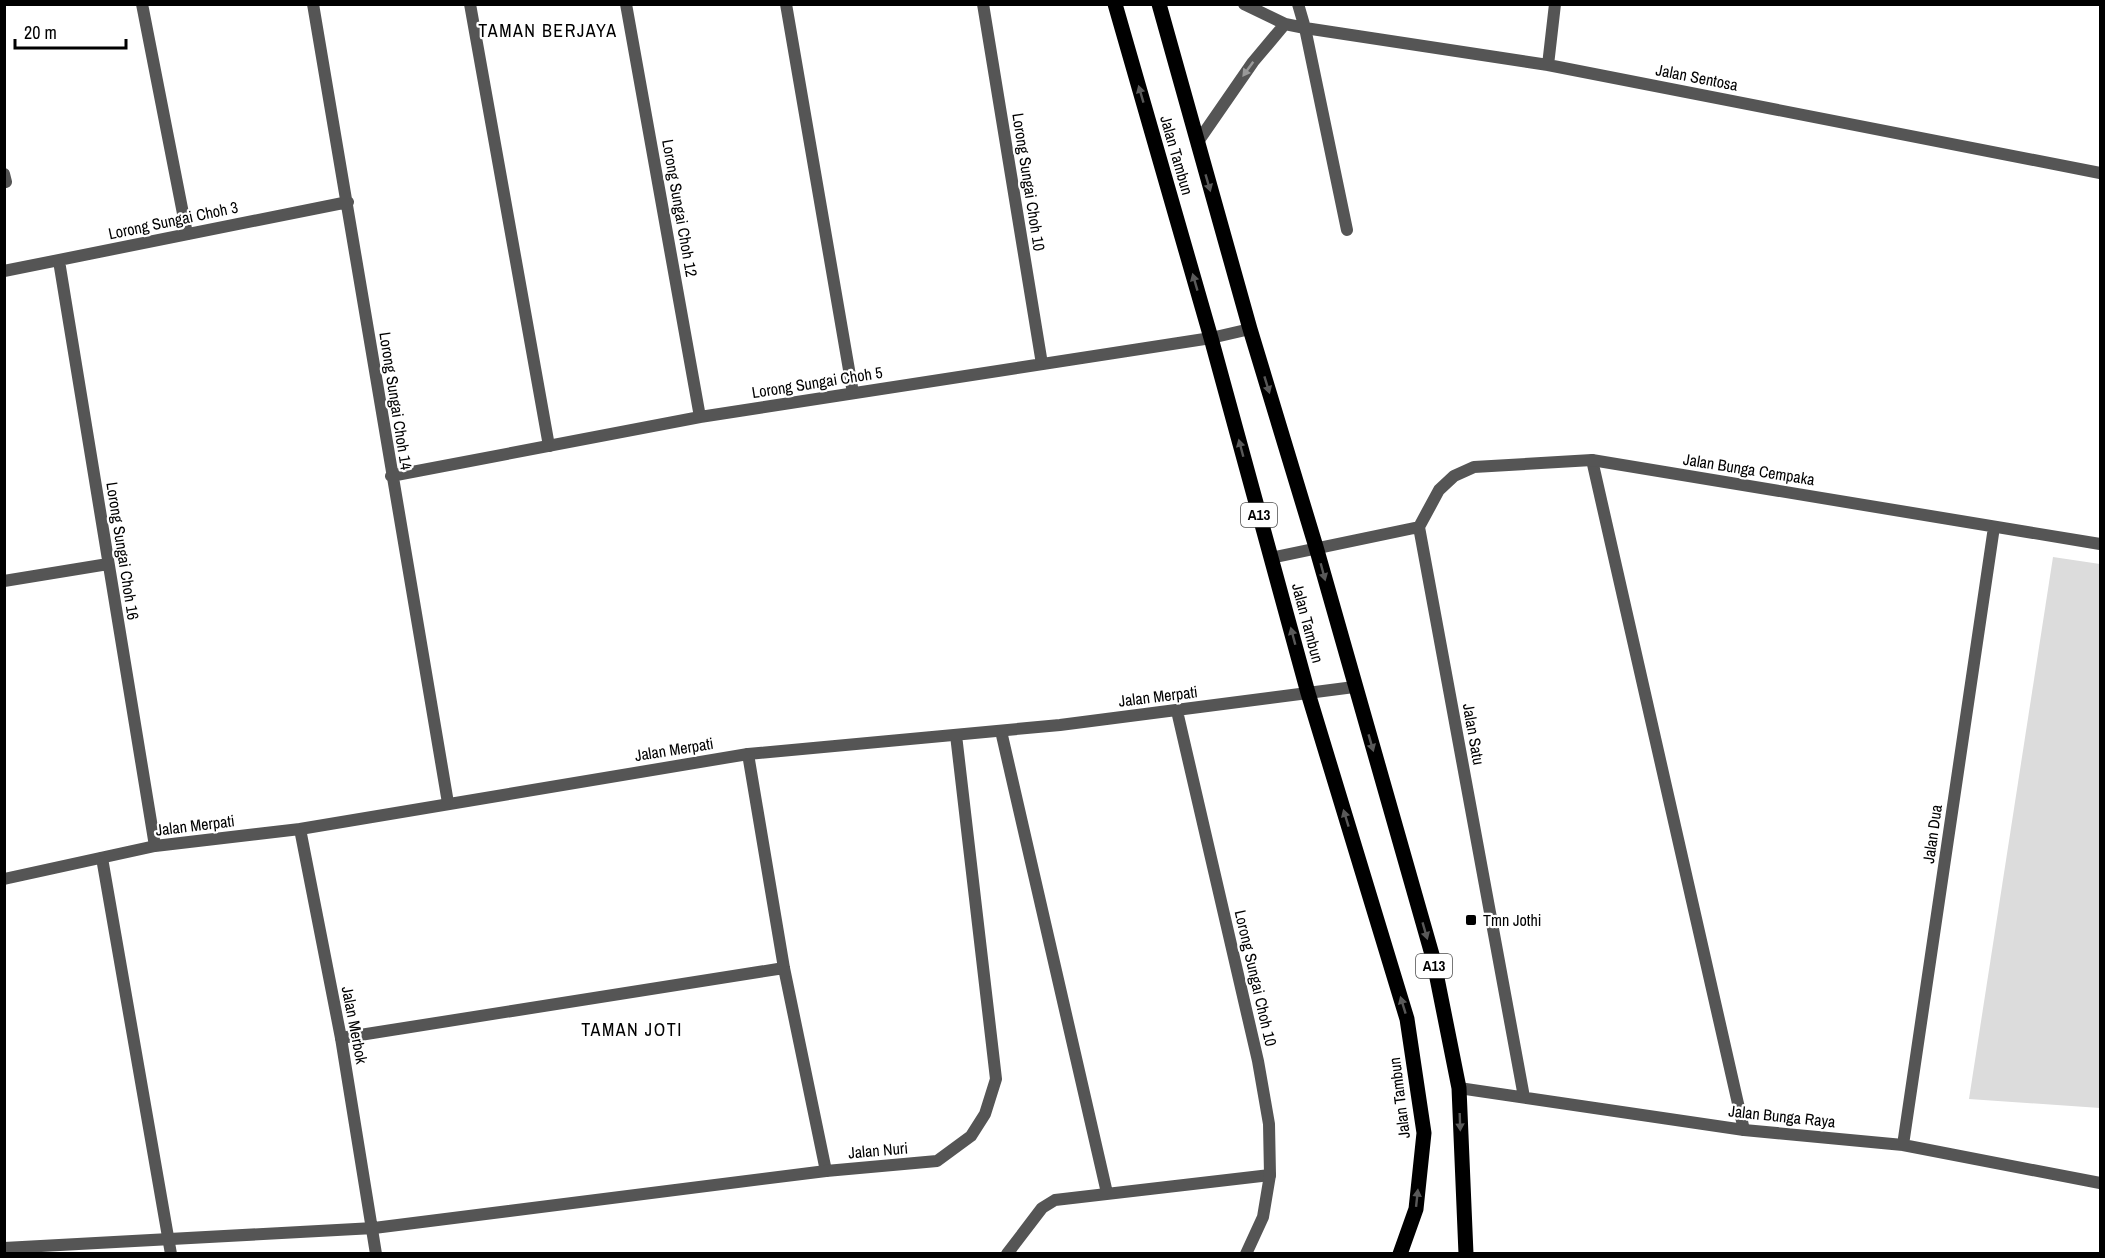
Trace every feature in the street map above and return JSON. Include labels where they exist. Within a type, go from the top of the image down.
[{"type":"main road","name":"Jalan Tambun","points":[[1114,4],[1211,338],[1308,693],[1407,1019],[1424,1133],[1416,1209],[1400,1254]]},
{"type":"main road","name":"Jalan Tambun","points":[[1159,4],[1250,329],[1316,547],[1433,958],[1459,1088],[1466,1254]]},
{"type":"street","points":[[142,4],[187,234]]},
{"type":"street","name":"Lorong Sungai Choh 14","points":[[314,4],[391,476],[448,803]]},
{"type":"street","points":[[470,4],[549,446]]},
{"type":"street","name":"Lorong Sungai Choh 12","points":[[626,4],[700,417]]},
{"type":"street","points":[[786,4],[853,393]]},
{"type":"street","name":"Lorong Sungai Choh 10","points":[[983,4],[1042,364]]},
{"type":"street","name":"Jalan Sentosa","points":[[1244,4],[1285,24],[1305,28],[1548,65],[2100,173]]},
{"type":"street","points":[[1298,4],[1347,230]]},
{"type":"street","points":[[1548,65],[1555,4]]},
{"type":"street","points":[[1197,143],[1253,62],[1285,24]]},
{"type":"street","name":"Lorong Sungai Choh 3","points":[[4,271],[348,202]]},
{"type":"street","name":"Lorong Sungai Choh 16","points":[[59,261],[155,846]]},
{"type":"street","name":"Lorong Sungai Choh 5","points":[[391,476],[700,417],[1211,338],[1250,329]]},
{"type":"street","points":[[1592,460],[1744,1130]]},
{"type":"street","name":"Jalan Bunga Cempaka","points":[[1419,527],[1439,490],[1454,476],[1474,467],[1592,460],[2100,544]]},
{"type":"street","points":[[1271,558],[1419,527]]},
{"type":"street","name":"Jalan Satu","points":[[1419,527],[1524,1097]]},
{"type":"street","name":"Jalan Dua","points":[[1903,1145],[1994,527]]},
{"type":"street","points":[[4,581],[108,564]]},
{"type":"street","name":"Jalan Merpati","points":[[4,879],[155,846],[300,829],[748,754],[1001,731],[1177,711],[1354,687]]},
{"type":"street","name":"Lorong Sungai Choh 10","points":[[1177,711],[1258,1061],[1269,1124],[1270,1175],[1263,1217],[1246,1254]]},
{"type":"street","points":[[1001,731],[1107,1193]]},
{"type":"street","name":"Jalan Nuri","points":[[4,1248],[374,1228],[826,1171],[937,1161],[971,1136],[986,1114],[996,1079],[956,735]]},
{"type":"street","points":[[748,754],[784,968],[826,1171]]},
{"type":"street","name":"Jalan Merbok","points":[[300,829],[341,1038],[374,1228],[376,1254]]},
{"type":"street","points":[[102,858],[171,1254]]},
{"type":"street","points":[[341,1038],[784,968]]},
{"type":"street","name":"Jalan Bunga Raya","points":[[1459,1088],[1744,1130],[1903,1145],[2100,1183]]},
{"type":"street","points":[[1007,1254],[1042,1208],[1054,1200],[1270,1175]]},
{"type":"shaded area","points":[[2053,557],[2100,564],[2100,1108],[1969,1099]]},
{"type":"place","name":"Tmn Jothi","points":[[1471,920]]},
{"type":"district","name":"TAMAN BERJAYA","points":[[548,31]]},
{"type":"district","name":"TAMAN JOTI","points":[[632,1030]]}]
